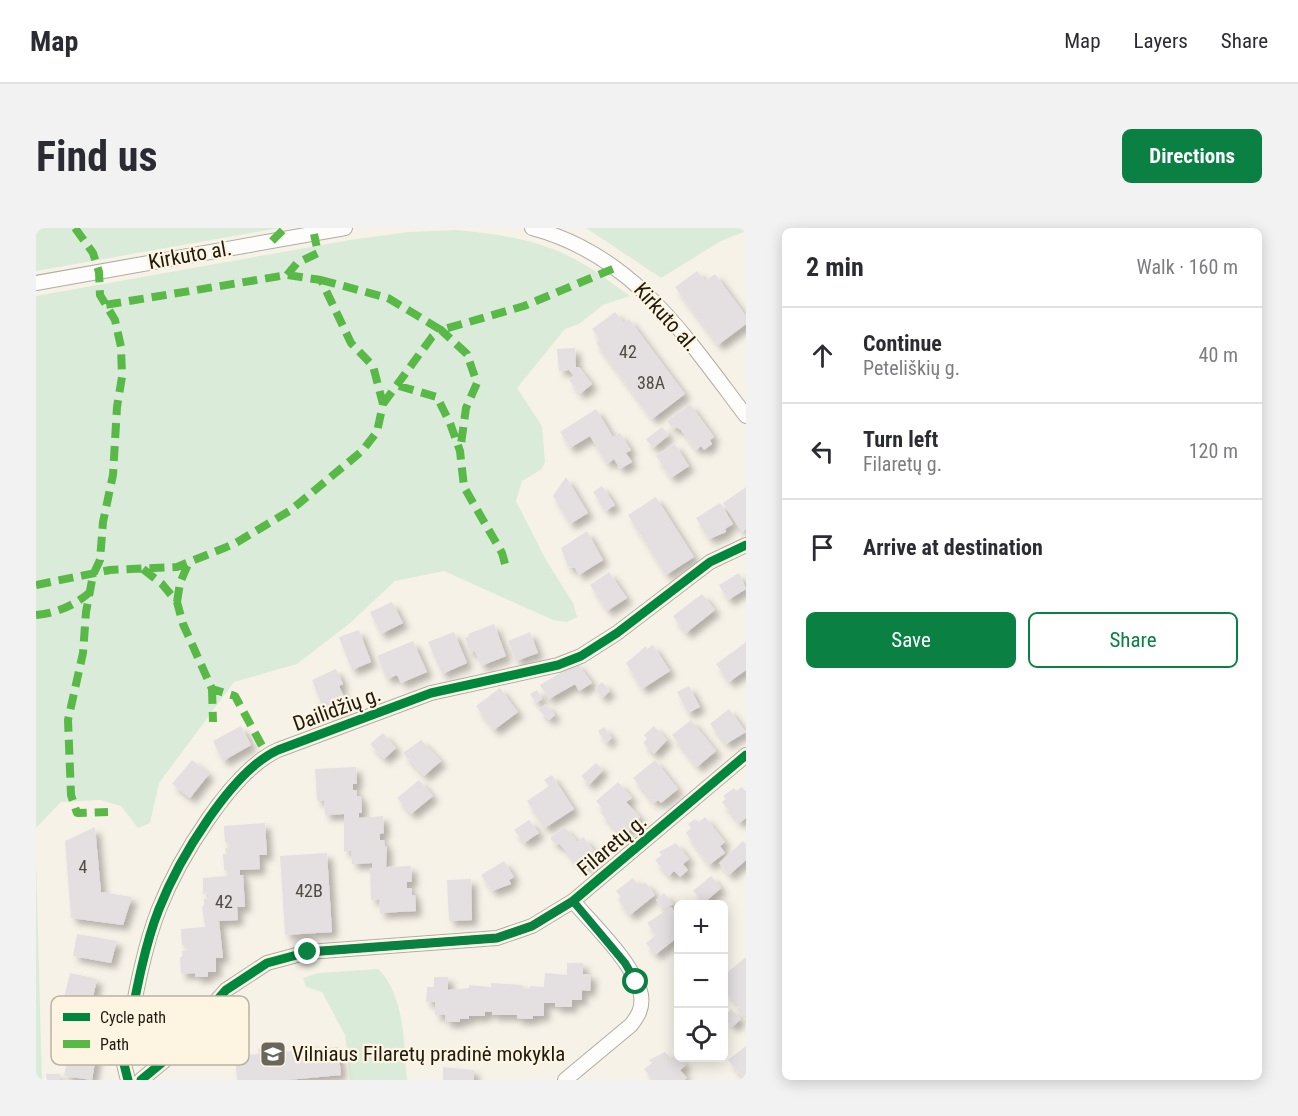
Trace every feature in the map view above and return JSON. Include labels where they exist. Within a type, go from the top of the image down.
[{"type":"street","name":"Kirkuto al.","points":[[36,284],[345,228]]},
{"type":"street","name":"Kirkuto al.","points":[[532,228],[595,254],[636,282],[685,334],[746,416]]},
{"type":"street","name":"Dailidžių g.","points":[[138,996],[159,909],[201,830],[233,786],[255,763],[278,750],[431,693],[476,681],[558,665],[581,656],[617,633],[710,562],[746,545]]},
{"type":"street","name":"Filaretų g.","points":[[221,996],[226,990],[267,963],[308,952],[497,938],[532,926],[573,901],[746,755]]},
{"type":"street","points":[[565,1080],[631,1025],[639,1014],[641,1006],[636,982],[625,963],[573,901]]},
{"type":"street","name":"Dailidžių g.","points":[[124,1065],[124,1072],[128,1080]]},
{"type":"street","name":"Filaretų g.","points":[[141,1080],[159,1065]]},
{"type":"green space","points":[[36,228],[279,228],[36,271]]},
{"type":"green space","points":[[586,228],[746,228],[746,231],[721,241],[661,278]]},
{"type":"green space","points":[[456,230],[504,236],[551,248],[587,266],[630,296],[603,305],[579,324],[565,329],[517,388],[542,426],[545,462],[542,469],[522,481],[516,501],[546,560],[573,603],[577,617],[567,622],[553,620],[444,571],[395,581],[349,624],[297,664],[234,682],[159,783],[150,823],[138,828],[121,806],[100,800],[61,802],[36,828],[36,296],[350,240],[409,232]]},
{"type":"green space","points":[[36,859],[42,1080],[36,1080]]},
{"type":"green space","points":[[378,969],[394,992],[402,1021],[407,1080],[350,1080],[345,1035],[322,992],[306,987],[303,978],[318,973]]},
{"type":"building","points":[[697,271],[705,281],[715,274],[746,316],[746,324],[718,345],[675,287]]},
{"type":"building","points":[[615,312],[624,323],[629,319],[685,394],[652,419],[596,343],[600,340],[592,329]]},
{"type":"building","points":[[575,348],[576,367],[579,367],[592,384],[580,394],[569,380],[574,376],[569,370],[559,371],[557,349]]},
{"type":"building","points":[[690,404],[714,437],[710,440],[712,444],[704,450],[701,446],[696,450],[681,430],[676,427],[673,429],[667,421]]},
{"type":"building","points":[[596,409],[613,437],[620,433],[631,450],[626,453],[632,462],[620,469],[614,459],[607,464],[590,436],[570,448],[560,432]]},
{"type":"building","points":[[662,427],[669,435],[653,448],[646,439]]},
{"type":"building","points":[[675,444],[689,466],[671,478],[656,456]]},
{"type":"building","points":[[566,477],[588,513],[570,524],[553,496]]},
{"type":"building","points":[[602,486],[615,505],[606,511],[593,492]]},
{"type":"building","points":[[746,487],[746,529],[742,532],[723,503]]},
{"type":"building","points":[[656,497],[694,557],[666,575],[628,515]]},
{"type":"building","points":[[720,503],[733,524],[725,529],[726,532],[709,539],[696,518]]},
{"type":"building","points":[[587,531],[603,560],[579,575],[575,568],[568,567],[561,548]]},
{"type":"building","points":[[609,572],[627,598],[607,611],[590,585]]},
{"type":"building","points":[[739,573],[746,589],[728,600],[719,585]]},
{"type":"building","points":[[702,594],[715,610],[686,633],[673,616]]},
{"type":"building","points":[[392,602],[403,623],[381,634],[370,612]]},
{"type":"building","points":[[494,624],[506,656],[481,666],[475,651],[470,653],[465,638],[469,636],[468,634]]},
{"type":"building","points":[[359,630],[371,662],[352,670],[339,637]]},
{"type":"building","points":[[454,632],[467,663],[442,674],[428,642]]},
{"type":"building","points":[[530,632],[538,653],[516,661],[508,641]]},
{"type":"building","points":[[413,641],[427,672],[401,683],[397,675],[387,679],[377,656]]},
{"type":"building","points":[[746,642],[746,670],[729,682],[716,664]]},
{"type":"building","points":[[653,645],[670,671],[642,689],[626,663],[646,646],[647,649]]},
{"type":"building","points":[[577,663],[592,683],[579,691],[575,684],[549,699],[540,685]]},
{"type":"building","points":[[336,669],[343,684],[339,686],[347,703],[325,713],[312,680]]},
{"type":"building","points":[[602,682],[610,691],[602,698],[595,688]]},
{"type":"building","points":[[689,686],[700,707],[688,713],[677,692]]},
{"type":"building","points":[[500,688],[518,712],[494,730],[476,706]]},
{"type":"building","points":[[537,690],[542,699],[536,703],[530,694]]},
{"type":"building","points":[[546,704],[555,715],[549,720],[539,710]]},
{"type":"building","points":[[729,709],[746,732],[726,744],[710,724]]},
{"type":"building","points":[[691,720],[716,751],[697,767],[672,735]]},
{"type":"building","points":[[241,726],[251,745],[223,761],[213,741]]},
{"type":"building","points":[[654,726],[667,740],[654,754],[643,743],[647,739],[644,735]]},
{"type":"building","points":[[604,727],[612,738],[606,743],[598,731]]},
{"type":"building","points":[[383,733],[396,748],[384,759],[370,744]]},
{"type":"building","points":[[421,740],[441,761],[424,776],[403,753]]},
{"type":"building","points":[[192,760],[209,774],[190,798],[172,784]]},
{"type":"building","points":[[655,760],[678,789],[661,803],[658,800],[654,803],[633,778]]},
{"type":"building","points":[[596,763],[603,770],[589,785],[581,776]]},
{"type":"building","points":[[356,767],[357,784],[353,784],[353,790],[357,790],[357,796],[361,796],[362,813],[359,813],[359,818],[383,816],[384,833],[380,834],[380,840],[384,840],[387,846],[386,867],[411,866],[412,882],[407,882],[407,888],[412,888],[412,895],[415,895],[416,911],[380,913],[379,899],[371,900],[370,868],[372,868],[372,863],[352,864],[351,851],[344,851],[344,814],[325,815],[324,800],[317,801],[315,769]]},
{"type":"building","points":[[552,775],[574,809],[545,828],[527,801],[549,786],[544,780]]},
{"type":"building","points":[[419,780],[433,796],[411,814],[397,798]]},
{"type":"building","points":[[618,782],[632,798],[626,802],[640,817],[628,832],[623,827],[618,832],[601,813],[604,810],[596,801]]},
{"type":"building","points":[[742,787],[746,792],[746,818],[739,823],[722,802],[726,799],[723,796],[734,788],[736,791]]},
{"type":"building","points":[[705,817],[725,842],[720,846],[725,853],[709,865],[686,833],[691,828],[688,824],[695,819],[699,822]]},
{"type":"building","points":[[529,820],[539,833],[524,843],[514,830]]},
{"type":"building","points":[[265,823],[267,855],[259,855],[260,869],[240,870],[240,875],[243,875],[245,907],[237,907],[238,920],[219,921],[223,958],[216,958],[216,972],[208,972],[208,977],[195,977],[195,973],[181,974],[180,957],[182,957],[182,951],[187,951],[186,945],[182,945],[181,929],[205,927],[202,906],[204,906],[204,899],[208,899],[208,893],[203,894],[203,878],[227,876],[227,870],[224,870],[223,854],[226,854],[225,848],[230,847],[229,842],[225,842],[224,826]]},
{"type":"building","points":[[95,827],[101,892],[132,897],[123,925],[71,918],[65,841]]},
{"type":"building","points":[[564,827],[578,842],[583,837],[596,853],[591,857],[595,861],[587,867],[584,863],[579,867],[559,843],[556,845],[550,838]]},
{"type":"building","points":[[743,841],[746,844],[746,860],[729,875],[719,863]]},
{"type":"building","points":[[676,843],[689,859],[683,864],[688,870],[680,877],[674,871],[669,876],[655,860],[662,855],[659,852]]},
{"type":"building","points":[[327,853],[332,932],[285,935],[280,856]]},
{"type":"building","points":[[504,861],[514,877],[509,880],[511,884],[492,891],[481,875]]},
{"type":"building","points":[[711,876],[721,888],[707,900],[701,900],[693,891]]},
{"type":"building","points":[[633,878],[640,887],[645,882],[655,895],[630,915],[618,900],[621,897],[616,891]]},
{"type":"building","points":[[471,879],[472,920],[449,921],[447,880]]},
{"type":"building","points":[[664,893],[673,904],[665,910],[656,900]]},
{"type":"building","points":[[671,907],[674,911],[674,940],[655,955],[646,943],[656,935],[647,923]]},
{"type":"building","points":[[77,934],[117,941],[111,963],[73,956]]},
{"type":"building","points":[[746,957],[746,1016],[728,994],[728,972]]},
{"type":"building","points":[[567,963],[583,963],[583,974],[591,974],[590,991],[582,990],[582,1000],[572,1000],[572,1007],[555,1007],[555,1003],[544,1003],[544,1016],[517,1019],[517,1015],[492,1015],[492,1012],[485,1012],[485,1016],[469,1016],[469,1019],[460,1019],[460,1022],[445,1022],[445,1015],[435,1015],[435,1002],[426,1002],[427,987],[434,987],[434,977],[448,977],[448,990],[469,988],[469,985],[491,987],[491,983],[522,985],[522,989],[530,989],[530,986],[544,987],[545,973],[567,975]]},
{"type":"building","points":[[70,973],[97,979],[93,996],[64,996]]},
{"type":"building","points":[[731,1009],[741,1019],[732,1027],[728,1022],[728,1013]]},
{"type":"building","points":[[306,1045],[314,1045],[314,1049],[338,1047],[341,1075],[287,1080],[237,1080],[236,1065],[249,1065],[249,1055],[259,1054],[258,1049],[266,1048],[267,1053],[306,1050]]},
{"type":"building","points":[[746,1046],[746,1078],[744,1080],[728,1060]]},
{"type":"building","points":[[665,1052],[674,1062],[683,1062],[686,1065],[680,1070],[687,1078],[684,1080],[653,1080],[644,1069],[652,1063],[649,1060]]},
{"type":"building","points":[[66,1065],[95,1065],[92,1080],[64,1076]]},
{"type":"building","points":[[443,1067],[474,1070],[474,1080],[443,1080]]},
{"type":"building","points":[[46,1074],[60,1074],[60,1080],[47,1080]]},
{"type":"marked path","points":[[75,228],[93,253],[99,272],[100,295],[115,320],[121,347],[122,377],[117,407],[113,475],[103,522],[100,560],[93,575],[86,612],[83,653],[68,720],[71,795],[77,813],[108,812]]},
{"type":"marked path","points":[[272,241],[285,228]]},
{"type":"marked path","points":[[287,275],[297,263],[318,253],[314,234]]},
{"type":"marked path","points":[[321,280],[388,298],[441,330],[524,306],[615,268]]},
{"type":"marked path","points":[[36,585],[110,570],[177,567],[234,544],[291,510],[362,451],[377,432],[383,404],[373,366],[351,343],[321,280],[287,275],[105,305]]},
{"type":"marked path","points":[[383,404],[432,337],[441,330],[467,354],[477,383],[466,408],[460,451]]},
{"type":"marked path","points":[[399,386],[437,397],[460,451],[464,487],[502,553],[507,571]]},
{"type":"marked path","points":[[177,602],[180,583],[189,562]]},
{"type":"marked path","points":[[143,569],[162,584],[177,602],[183,624],[212,689],[235,696],[267,755]]},
{"type":"marked path","points":[[36,615],[64,608],[89,593]]},
{"type":"marked path","points":[[212,689],[213,722]]},
{"type":"cycle path","points":[[136,996],[153,926],[179,867],[208,819],[242,777],[260,761],[278,750],[431,693],[558,665],[581,656],[617,633],[710,562],[746,545]]},
{"type":"cycle path","points":[[221,996],[226,990],[267,963],[308,952],[497,938],[532,926],[573,901],[746,755]]},
{"type":"cycle path","points":[[124,1065],[128,1080]]},
{"type":"cycle path","points":[[141,1080],[159,1065]]},
{"type":"place","name":"Vilniaus Filaretų pradinė mokykla","points":[[273,1054]]},
{"type":"route","points":[[308,952],[368,950],[497,938],[532,926],[573,901],[625,963],[636,982]]}]
